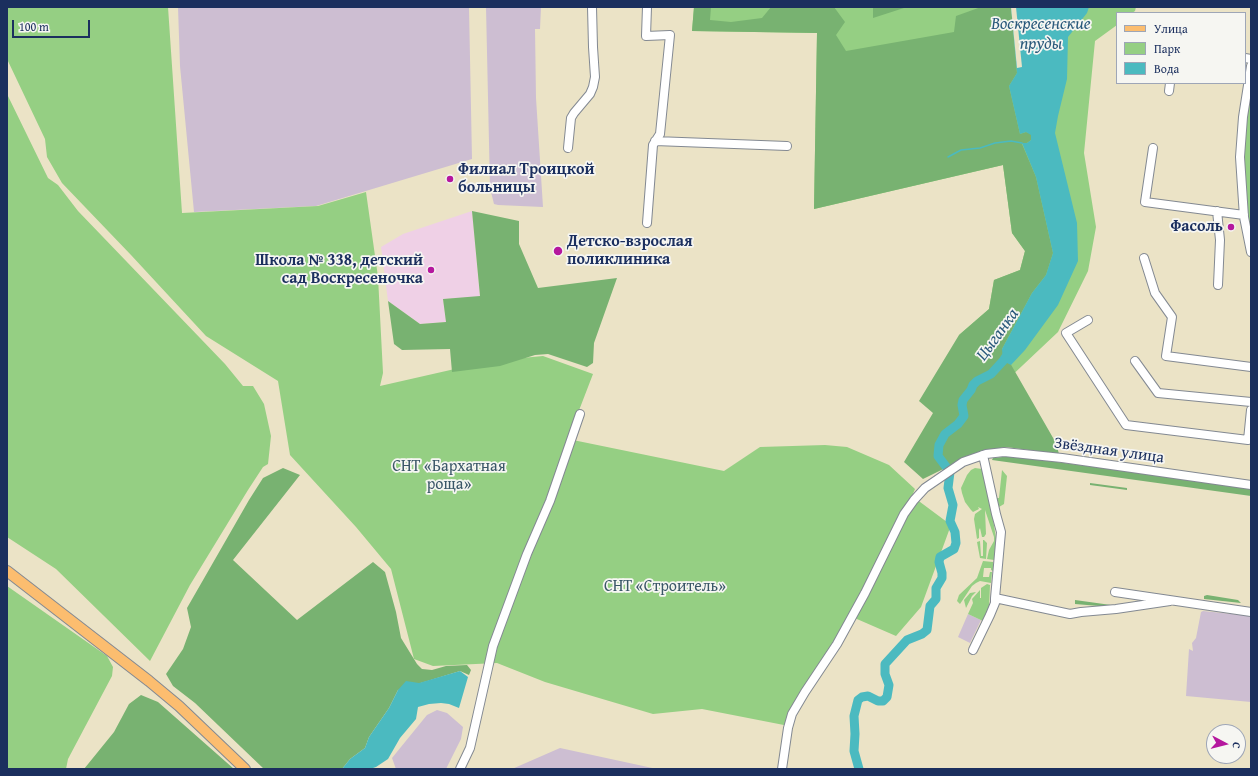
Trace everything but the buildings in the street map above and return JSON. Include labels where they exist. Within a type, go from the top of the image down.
[{"type":"main road","points":[[7,571],[155,686],[179,706],[245,769]]},
{"type":"street","points":[[568,148],[571,118],[590,94],[595,77],[592,47],[592,7]]},
{"type":"street","points":[[647,7],[646,36],[670,35],[660,134],[653,145],[647,223]]},
{"type":"street","points":[[1251,66],[1243,117],[1240,157],[1244,215],[1251,252]]},
{"type":"street","points":[[655,141],[787,146]]},
{"type":"street","points":[[1154,148],[1145,202],[1244,215]]},
{"type":"street","points":[[1217,211],[1220,240],[1218,284]]},
{"type":"street","points":[[1144,258],[1155,293],[1172,318],[1166,356],[1251,367]]},
{"type":"street","points":[[1088,320],[1066,333],[1126,425],[1248,440],[1251,410]]},
{"type":"street","points":[[1135,361],[1158,392],[1251,402]]},
{"type":"street","points":[[460,769],[470,748],[493,646],[519,575],[550,500],[580,414]]},
{"type":"street","name":"Звёздная улица","points":[[782,769],[788,728],[792,714],[837,644],[865,593],[904,514],[925,488],[963,462],[984,455],[1004,452],[1062,458],[1251,485]]},
{"type":"street","points":[[973,650],[995,603],[1001,532],[984,455]]},
{"type":"street","points":[[1115,592],[1251,612]]},
{"type":"street","points":[[995,598],[1070,614],[1170,601]]},
{"type":"shaded area","points":[[178,7],[469,7],[472,159],[316,206],[194,212],[180,66]]},
{"type":"shaded area","points":[[486,7],[541,7],[540,29],[535,29],[536,98],[543,207],[494,204],[490,188]]},
{"type":"shaded area","name":"Школа № 338, детский сад Воскресеночка","points":[[472,211],[480,297],[443,299],[446,322],[420,324],[388,301],[381,247],[403,234]]},
{"type":"shaded area","points":[[1201,612],[1251,616],[1251,702],[1186,696],[1189,649],[1193,651],[1192,643],[1196,638]]},
{"type":"shaded area","points":[[968,614],[981,620],[970,643],[958,637]]},
{"type":"shaded area","points":[[437,710],[447,713],[463,727],[461,739],[446,769],[396,769],[392,758],[427,715]]},
{"type":"shaded area","points":[[560,748],[657,769],[512,769]]},
{"type":"green space","points":[[7,7],[168,7],[182,213],[318,206],[366,192],[378,277],[383,373],[380,386],[490,361],[543,356],[593,374],[568,439],[724,471],[760,447],[825,445],[847,447],[889,465],[915,489],[912,496],[951,525],[921,607],[896,636],[850,616],[789,726],[702,709],[653,714],[545,682],[497,663],[433,666],[414,659],[391,569],[356,527],[290,455],[278,381],[206,336],[62,183],[47,157],[45,139],[7,59]]},
{"type":"green space","points":[[694,7],[1136,7],[1134,12],[1116,12],[1116,26],[1095,41],[1084,153],[1096,227],[1088,271],[1058,332],[1005,382],[959,335],[989,309],[994,280],[1020,270],[1025,251],[1012,233],[1003,165],[814,209],[817,33],[692,31]]},
{"type":"green space","points":[[694,7],[711,7],[710,20],[731,22],[762,18],[771,7],[834,7],[845,22],[836,35],[846,51],[954,32],[956,16],[981,7],[1011,7],[1017,73],[1009,86],[1020,134],[1026,132],[1031,134],[1031,140],[1022,144],[1036,177],[1053,253],[1046,275],[1032,293],[1002,349],[1056,443],[1059,454],[1006,447],[978,452],[923,479],[904,462],[933,413],[919,401],[959,335],[989,309],[994,280],[1020,270],[1025,251],[1012,233],[1003,165],[814,209],[817,33],[692,31]]},
{"type":"green space","points":[[873,7],[907,7],[873,18]]},
{"type":"green space","points":[[1251,82],[1251,245],[1247,218],[1243,138]]},
{"type":"green space","points":[[7,94],[48,178],[58,185],[78,211],[225,364],[243,386],[253,386],[264,404],[271,436],[268,464],[263,467],[248,490],[190,585],[150,661],[56,569],[7,537]]},
{"type":"green space","points":[[472,211],[519,221],[519,244],[538,288],[617,278],[594,343],[593,363],[587,367],[548,354],[535,355],[500,366],[452,372],[450,349],[402,350],[394,344],[388,301],[420,324],[446,322],[443,299],[480,296]]},
{"type":"green space","points":[[1012,456],[1251,488],[1251,496],[992,460],[993,458]]},
{"type":"green space","points":[[283,468],[300,475],[233,560],[297,620],[373,562],[385,572],[396,612],[401,638],[417,664],[422,669],[432,670],[446,666],[467,665],[471,670],[469,675],[460,671],[398,690],[389,708],[369,737],[365,748],[350,759],[342,769],[264,769],[195,703],[173,686],[166,674],[183,649],[191,627],[187,608],[263,478]]},
{"type":"green space","points":[[975,468],[982,469],[992,513],[996,538],[994,560],[987,559],[989,550],[994,541],[994,537],[985,510],[986,534],[982,537],[980,528],[979,538],[977,539],[974,519],[975,514],[982,509],[978,507],[979,509],[973,512],[965,502],[962,493],[961,488],[967,475]]},
{"type":"green space","points":[[1002,470],[1007,476],[1004,504],[999,507],[997,505],[996,498],[999,498]]},
{"type":"green space","points":[[1090,483],[1127,488],[1127,490],[1090,485]]},
{"type":"green space","points":[[983,540],[987,543],[986,559],[980,558],[977,542],[980,541],[981,556],[983,556]]},
{"type":"green space","points":[[983,561],[993,562],[993,571],[991,568],[984,568],[983,577],[989,577],[990,572],[992,572],[991,583],[980,581],[976,583],[972,586],[960,604],[957,601],[959,595],[977,578]]},
{"type":"green space","points":[[987,584],[990,585],[989,609],[983,621],[968,614],[973,603],[972,599],[980,590],[981,598],[981,588]]},
{"type":"green space","points":[[7,586],[107,656],[113,667],[112,676],[68,759],[66,769],[7,769]]},
{"type":"green space","points":[[976,592],[972,596],[966,608],[964,600],[970,593]]},
{"type":"green space","points":[[1207,595],[1238,600],[1241,603],[1204,599],[1204,596]]},
{"type":"green space","points":[[1075,600],[1111,605],[1111,607],[1075,604]]},
{"type":"green space","points":[[141,695],[158,702],[234,769],[84,769],[114,732],[129,704]]},
{"type":"water","name":"Воскресенские пруды","points":[[1011,7],[1089,7],[1087,13],[1068,37],[1067,79],[1055,133],[1077,223],[1078,261],[1058,305],[1025,350],[1011,365],[1003,361],[1002,349],[1032,293],[1046,275],[1053,253],[1036,177],[1022,143],[1027,143],[1031,140],[1031,135],[1026,132],[1020,134],[1009,86],[1017,73]]},
{"type":"water","points":[[460,671],[468,677],[459,708],[441,703],[418,707],[416,719],[400,738],[388,759],[370,769],[342,769],[350,759],[365,748],[369,737],[389,708],[398,690],[406,681],[419,683]]},
{"type":"pier","points":[[1011,7],[1016,7],[1022,67],[1017,68]]},
{"type":"waterway","points":[[948,157],[961,150],[980,148],[995,143],[1011,141],[1022,143]]},
{"type":"waterway","name":"Цыганка","points":[[859,769],[854,751],[854,716],[858,700],[862,697],[868,696],[878,701],[883,701],[887,697],[889,685],[885,674],[885,664],[907,640],[922,634],[927,630],[930,606],[936,599],[936,588],[942,578],[939,562],[940,557],[954,549],[956,543],[955,532],[950,521],[953,505],[948,488],[950,472],[938,456],[939,445],[945,434],[958,424],[964,416],[962,405],[963,400],[973,385],[977,381],[991,374],[1009,352]]},
{"type":"place","name":"Филиал Троицкой больницы","points":[[450,179]]},
{"type":"place","name":"Фасоль","points":[[1231,227]]},
{"type":"place","name":"Детско-взрослая поликлиника","points":[[558,251]]},
{"type":"place","name":"Школа № 338, детский сад Воскресеночка","points":[[431,270]]},
{"type":"park label","name":"СНТ «Бархатная роща»","points":[[449,476]]},
{"type":"park label","name":"СНТ «Строитель»","points":[[665,587]]}]
